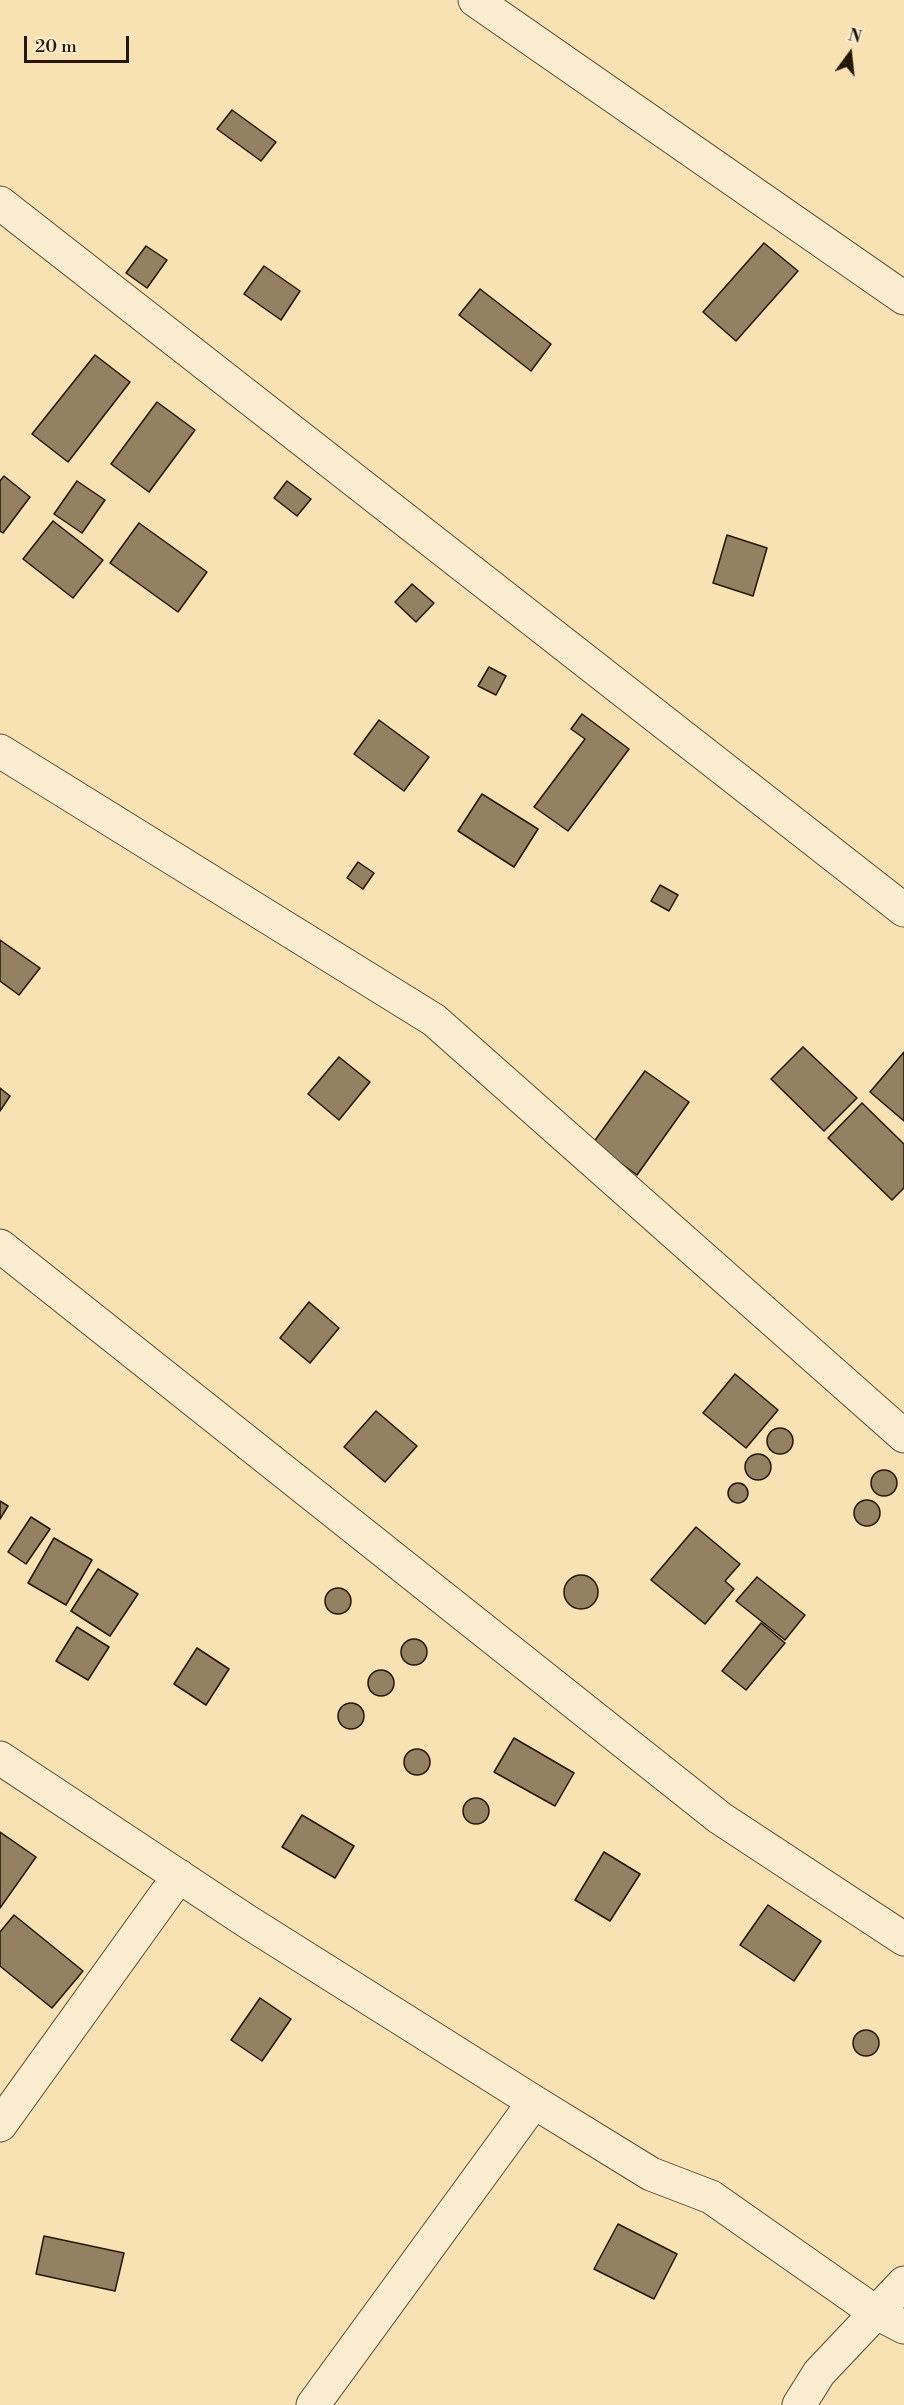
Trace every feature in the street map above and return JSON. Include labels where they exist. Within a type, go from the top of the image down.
[{"type":"street","points":[[475,0],[904,298]]},
{"type":"street","points":[[0,203],[904,910]]},
{"type":"street","points":[[0,751],[434,1020],[904,1436]]},
{"type":"street","points":[[0,1246],[720,1818],[904,1939]]},
{"type":"street","points":[[0,1758],[179,1876],[534,2102],[651,2174],[711,2197],[875,2312],[904,2327]]},
{"type":"street","points":[[0,2125],[179,1876]]},
{"type":"street","points":[[313,2405],[534,2102]]},
{"type":"street","points":[[799,2405],[819,2373],[904,2283]]},
{"type":"building","points":[[232,110],[276,142],[261,161],[217,129]]},
{"type":"building","points":[[764,243],[798,271],[736,341],[703,312]]},
{"type":"building","points":[[146,246],[167,260],[147,288],[126,273]]},
{"type":"building","points":[[264,266],[300,291],[281,320],[244,294]]},
{"type":"building","points":[[480,289],[551,344],[531,371],[459,315]]},
{"type":"building","points":[[95,355],[130,382],[68,462],[32,434]]},
{"type":"building","points":[[157,402],[195,430],[149,492],[111,464]]},
{"type":"building","points":[[4,476],[30,497],[3,533],[0,531],[0,481]]},
{"type":"building","points":[[77,481],[105,500],[82,533],[54,514]]},
{"type":"building","points":[[287,481],[311,499],[297,516],[274,498]]},
{"type":"building","points":[[53,521],[103,560],[73,598],[23,559]]},
{"type":"building","points":[[139,523],[207,572],[178,612],[110,563]]},
{"type":"building","points":[[727,535],[767,548],[753,596],[713,583]]},
{"type":"building","points":[[412,584],[434,603],[416,622],[395,602]]},
{"type":"building","points":[[489,667],[506,676],[496,695],[478,686]]},
{"type":"building","points":[[582,714],[629,749],[568,831],[534,807],[585,739],[571,729]]},
{"type":"building","points":[[379,720],[429,757],[404,791],[354,754]]},
{"type":"building","points":[[482,794],[538,829],[514,867],[458,831]]},
{"type":"building","points":[[358,862],[374,873],[363,889],[347,878]]},
{"type":"building","points":[[660,885],[678,895],[669,911],[651,901]]},
{"type":"building","points":[[0,940],[40,968],[19,995],[0,981]]},
{"type":"building","points":[[803,1047],[857,1098],[824,1131],[771,1079]]},
{"type":"building","points":[[904,1052],[904,1121],[870,1092]]},
{"type":"building","points":[[339,1057],[370,1082],[339,1120],[308,1094]]},
{"type":"building","points":[[645,1071],[689,1102],[637,1175],[593,1143]]},
{"type":"building","points":[[0,1088],[10,1096],[0,1111]]},
{"type":"building","points":[[862,1103],[904,1144],[904,1188],[892,1200],[828,1138]]},
{"type":"building","points":[[309,1302],[339,1328],[310,1363],[280,1338]]},
{"type":"building","points":[[735,1374],[778,1410],[746,1448],[703,1413]]},
{"type":"building","points":[[376,1411],[417,1446],[385,1482],[344,1447]]},
{"type":"building","points":[[780,1428],[789,1432],[793,1441],[789,1450],[780,1454],[771,1450],[767,1441],[771,1432]]},
{"type":"building","points":[[758,1454],[767,1458],[771,1467],[767,1476],[758,1480],[749,1476],[745,1467],[749,1458]]},
{"type":"building","points":[[884,1470],[893,1474],[897,1483],[893,1492],[884,1496],[875,1492],[871,1483],[875,1474]]},
{"type":"building","points":[[738,1483],[745,1486],[748,1493],[745,1500],[738,1503],[731,1500],[728,1493],[731,1486]]},
{"type":"building","points":[[867,1500],[876,1504],[880,1513],[876,1522],[867,1526],[858,1522],[854,1513],[858,1504]]},
{"type":"building","points":[[0,1501],[8,1506],[0,1519]]},
{"type":"building","points":[[31,1517],[50,1529],[26,1564],[8,1552]]},
{"type":"building","points":[[696,1527],[740,1564],[725,1581],[734,1589],[705,1624],[651,1580]]},
{"type":"building","points":[[54,1538],[92,1560],[66,1605],[28,1583]]},
{"type":"building","points":[[98,1569],[138,1594],[110,1636],[71,1611]]},
{"type":"building","points":[[581,1575],[593,1580],[598,1592],[593,1604],[581,1609],[569,1604],[564,1592],[569,1580]]},
{"type":"building","points":[[757,1577],[805,1615],[785,1640],[736,1601]]},
{"type":"building","points":[[338,1588],[347,1592],[351,1601],[347,1610],[338,1614],[329,1610],[325,1601],[329,1592]]},
{"type":"building","points":[[761,1623],[785,1643],[746,1690],[722,1671]]},
{"type":"building","points":[[77,1627],[109,1647],[88,1680],[56,1661]]},
{"type":"building","points":[[414,1639],[423,1643],[427,1652],[423,1661],[414,1665],[405,1661],[401,1652],[405,1643]]},
{"type":"building","points":[[197,1648],[229,1669],[206,1705],[174,1684]]},
{"type":"building","points":[[381,1670],[390,1674],[394,1683],[390,1692],[381,1696],[372,1692],[368,1683],[372,1674]]},
{"type":"building","points":[[351,1703],[360,1707],[364,1716],[360,1725],[351,1729],[342,1725],[338,1716],[342,1707]]},
{"type":"building","points":[[514,1738],[574,1773],[555,1806],[494,1772]]},
{"type":"building","points":[[417,1749],[426,1753],[430,1762],[426,1771],[417,1775],[408,1771],[404,1762],[408,1753]]},
{"type":"building","points":[[476,1798],[485,1802],[489,1811],[485,1820],[476,1824],[467,1820],[463,1811],[467,1802]]},
{"type":"building","points":[[302,1815],[354,1846],[335,1878],[282,1847]]},
{"type":"building","points":[[0,1832],[36,1857],[0,1908]]},
{"type":"building","points":[[604,1852],[640,1874],[610,1921],[575,1900]]},
{"type":"building","points":[[768,1905],[821,1941],[794,1981],[740,1945]]},
{"type":"building","points":[[14,1915],[83,1971],[52,2008],[0,1966],[0,1932]]},
{"type":"building","points":[[260,1998],[291,2019],[262,2061],[231,2040]]},
{"type":"building","points":[[866,2030],[875,2034],[879,2043],[875,2052],[866,2056],[857,2052],[853,2043],[857,2034]]},
{"type":"building","points":[[618,2224],[677,2254],[654,2299],[594,2269]]},
{"type":"building","points":[[44,2236],[124,2253],[115,2291],[36,2274]]}]
